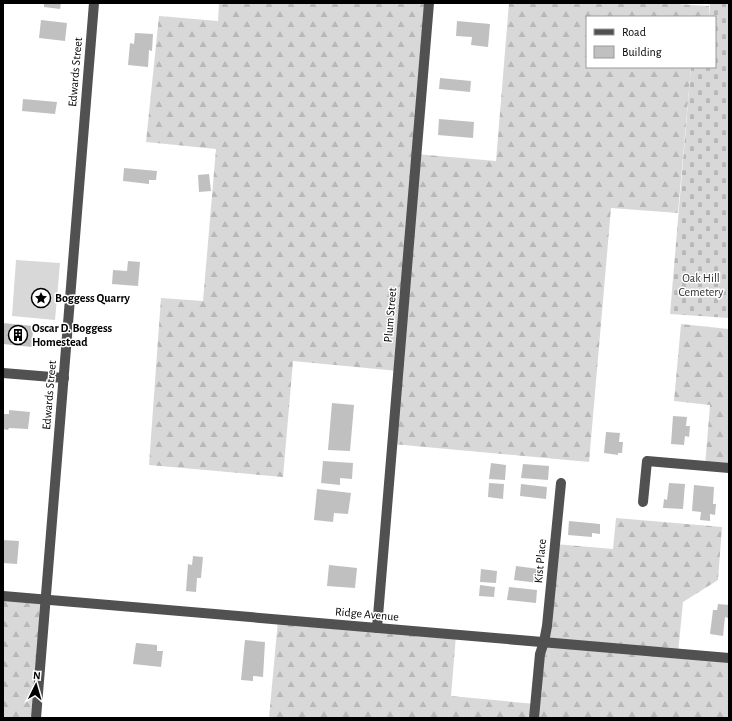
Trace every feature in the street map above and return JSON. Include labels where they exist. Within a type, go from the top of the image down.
[{"type":"street","name":"Edwards Street","points":[[36,718],[94,3]]},
{"type":"street","name":"Plum Street","points":[[377,628],[429,3]]},
{"type":"street","points":[[3,373],[64,378]]},
{"type":"street","points":[[644,502],[647,461],[729,468]]},
{"type":"street","name":"Kist Place","points":[[534,718],[540,654],[547,626],[561,483]]},
{"type":"street","name":"Ridge Avenue","points":[[3,596],[729,658]]},
{"type":"green space","points":[[219,3],[429,3],[416,154],[496,161],[509,3],[662,3],[709,6],[709,16],[586,16],[586,68],[691,68],[678,213],[611,208],[589,462],[393,444],[398,371],[293,361],[283,477],[149,465],[161,298],[203,301],[216,149],[146,142],[159,16],[218,21]]},
{"type":"green space","name":"Oak Hill Cemetery","points":[[710,3],[729,3],[729,318],[670,314],[691,68],[716,68],[716,16],[709,16]]},
{"type":"green space","points":[[16,260],[60,263],[55,320],[12,316]]},
{"type":"green space","points":[[681,324],[729,329],[729,468],[705,466],[710,405],[674,401]]},
{"type":"green space","points":[[616,518],[722,527],[718,580],[683,602],[678,653],[729,658],[729,718],[269,718],[278,620],[456,635],[451,696],[535,704],[555,544],[613,549]]},
{"type":"green space","points":[[3,596],[46,600],[36,718],[3,718]]},
{"type":"building","points":[[44,3],[61,3],[60,9],[44,7]]},
{"type":"building","points":[[41,20],[67,23],[65,41],[39,38]]},
{"type":"building","points":[[457,21],[490,24],[488,47],[471,45],[472,37],[456,36]]},
{"type":"building","points":[[135,33],[153,34],[152,51],[149,50],[148,67],[128,65],[130,43],[134,44]]},
{"type":"building","points":[[440,78],[471,81],[470,92],[439,89]]},
{"type":"building","points":[[23,99],[57,102],[55,114],[22,111]]},
{"type":"building","points":[[439,119],[474,122],[473,138],[438,135]]},
{"type":"building","points":[[124,168],[157,171],[156,180],[149,180],[149,184],[123,181]]},
{"type":"building","points":[[209,174],[211,191],[199,192],[198,175]]},
{"type":"building","points":[[128,261],[140,262],[138,286],[112,284],[113,270],[127,271]]},
{"type":"building","name":"Oscar D. Boggess Homestead","points":[[3,323],[33,326],[32,347],[3,344]]},
{"type":"building","points":[[332,403],[354,405],[350,451],[328,450]]},
{"type":"building","points":[[9,410],[30,412],[28,429],[3,429],[3,414],[9,414]]},
{"type":"building","points":[[673,416],[687,417],[686,426],[690,426],[689,437],[685,436],[684,445],[671,444]]},
{"type":"building","points":[[606,432],[620,433],[619,442],[623,442],[622,453],[618,453],[618,455],[604,453]]},
{"type":"building","points":[[323,461],[353,463],[352,479],[340,478],[340,485],[321,483]]},
{"type":"building","points":[[491,463],[506,465],[505,480],[489,479]]},
{"type":"building","points":[[523,464],[549,466],[548,480],[521,478]]},
{"type":"building","points":[[489,483],[504,484],[503,499],[488,497]]},
{"type":"building","points":[[669,483],[685,484],[683,509],[663,508],[664,499],[667,500]]},
{"type":"building","points":[[521,484],[547,487],[546,499],[520,496]]},
{"type":"building","points":[[694,485],[714,487],[713,504],[716,504],[715,515],[710,514],[710,521],[700,520],[701,512],[692,511]]},
{"type":"building","points":[[317,489],[351,493],[348,514],[334,513],[333,522],[314,520]]},
{"type":"building","points":[[569,521],[600,524],[600,534],[592,533],[592,537],[568,535]]},
{"type":"building","points":[[3,540],[19,541],[17,564],[3,563]]},
{"type":"building","points":[[193,556],[203,557],[201,578],[197,578],[196,592],[186,591],[188,564],[192,565]]},
{"type":"building","points":[[329,565],[357,568],[355,588],[327,586]]},
{"type":"building","points":[[516,566],[539,569],[538,583],[514,580]]},
{"type":"building","points":[[481,569],[497,571],[496,583],[480,582]]},
{"type":"building","points":[[480,585],[495,587],[494,597],[479,596]]},
{"type":"building","points":[[509,587],[537,590],[536,603],[507,600]]},
{"type":"building","points":[[718,604],[729,605],[728,618],[725,617],[723,636],[710,634],[713,610],[717,610]]},
{"type":"building","points":[[245,640],[265,642],[263,677],[253,676],[253,681],[241,680]]},
{"type":"building","points":[[136,643],[157,645],[157,651],[163,651],[161,667],[133,664]]},
{"type":"place","name":"Boggess Quarry","points":[[41,298]]},
{"type":"place","name":"Oscar D. Boggess Homestead","points":[[18,335]]}]
